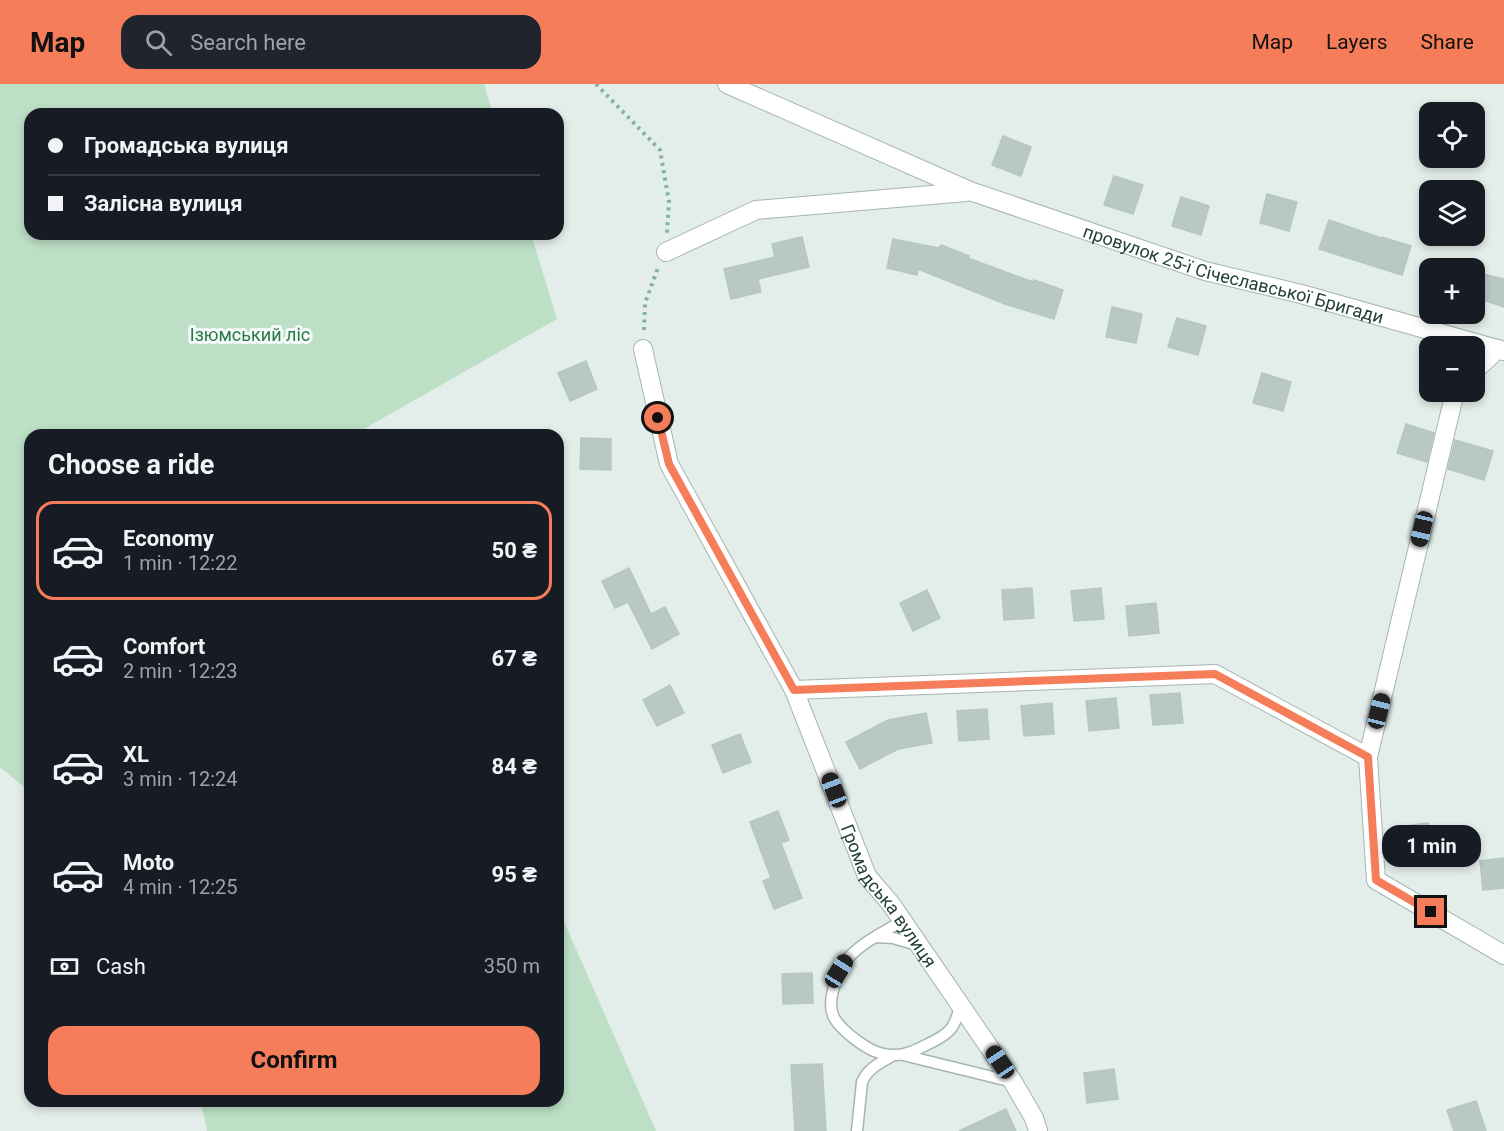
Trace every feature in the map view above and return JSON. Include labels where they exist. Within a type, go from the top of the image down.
[{"type":"street","name":"провулок 25-ї Січеславської Бригади","points":[[727,84],[970,191],[1205,272],[1301,294],[1501,350]]},
{"type":"street","name":"провулок 25-ї Січеславської Бригади","points":[[666,252],[756,210],[970,191]]},
{"type":"street","name":"Громадська вулиця","points":[[642,349],[669,464],[794,690],[867,876],[891,904],[1013,1082],[1034,1118],[1038,1131]]},
{"type":"street","name":"провулок 25-ї Січеславської Бригади","points":[[1485,362],[1501,350]]},
{"type":"street","points":[[1453,402],[1368,757],[1376,880],[1504,956]]},
{"type":"street","points":[[794,690],[1215,674],[1368,757]]},
{"type":"lane","points":[[876,937],[890,920],[891,904]]},
{"type":"lane","points":[[902,921],[859,947],[839,971],[832,990],[830,1006],[832,1016],[839,1028],[870,1050],[1013,1082]]},
{"type":"lane","points":[[876,937],[892,938],[920,946]]},
{"type":"lane","points":[[857,1131],[862,1082],[865,1074],[897,1055],[936,1041],[948,1034],[954,1026],[960,1004]]},
{"type":"path","points":[[596,84],[627,113],[660,150],[669,202],[666,252],[645,303],[642,349]]},
{"type":"green space","name":"Ізюмський ліс","points":[[0,84],[484,84],[491,108],[24,108],[24,240],[533,240],[557,319],[364,429],[24,429],[24,787],[0,767]]},
{"type":"green space","points":[[564,922],[656,1131],[207,1131],[202,1107],[564,1107]]},
{"type":"building","points":[[1003,136],[1031,147],[1021,176],[992,165]]},
{"type":"building","points":[[1114,176],[1143,185],[1133,214],[1104,205]]},
{"type":"building","points":[[1267,194],[1297,202],[1289,231],[1260,223]]},
{"type":"building","points":[[1181,197],[1209,206],[1201,235],[1172,226]]},
{"type":"building","points":[[1329,220],[1411,246],[1402,275],[1319,249]]},
{"type":"building","points":[[802,237],[809,267],[758,279],[761,292],[731,299],[724,269],[775,257],[772,244]]},
{"type":"building","points":[[893,239],[939,248],[941,245],[969,256],[968,258],[1033,282],[1034,280],[1063,290],[1054,319],[1005,304],[918,269],[917,275],[887,268]]},
{"type":"building","points":[[1485,275],[1504,279],[1504,307],[1485,301]]},
{"type":"building","points":[[1112,307],[1142,314],[1136,343],[1106,337]]},
{"type":"building","points":[[1177,318],[1206,326],[1198,355],[1168,347]]},
{"type":"building","points":[[586,361],[597,389],[570,401],[558,373]]},
{"type":"building","points":[[1262,373],[1291,382],[1283,411],[1253,403]]},
{"type":"building","points":[[1406,424],[1434,433],[1427,462],[1397,453]]},
{"type":"building","points":[[581,438],[611,439],[611,470],[580,469]]},
{"type":"building","points":[[1455,440],[1493,451],[1484,480],[1448,469]]},
{"type":"building","points":[[629,568],[651,614],[665,607],[679,634],[652,649],[628,602],[615,608],[602,581]]},
{"type":"building","points":[[1032,588],[1034,618],[1004,620],[1002,590]]},
{"type":"building","points":[[1101,588],[1104,619],[1074,621],[1071,591]]},
{"type":"building","points":[[927,590],[940,618],[913,631],[900,603]]},
{"type":"building","points":[[1156,603],[1159,633],[1129,636],[1126,606]]},
{"type":"building","points":[[670,685],[684,713],[657,726],[643,700]]},
{"type":"building","points":[[1180,693],[1183,723],[1153,725],[1150,695]]},
{"type":"building","points":[[1116,698],[1119,728],[1089,731],[1086,701]]},
{"type":"building","points":[[1052,703],[1054,734],[1024,736],[1021,706]]},
{"type":"building","points":[[987,709],[989,739],[959,741],[957,711]]},
{"type":"building","points":[[926,713],[932,743],[898,749],[860,769],[846,742],[888,720]]},
{"type":"building","points":[[740,734],[751,762],[723,773],[712,745]]},
{"type":"building","points":[[778,811],[789,840],[781,843],[802,898],[774,909],[763,881],[771,878],[750,822]]},
{"type":"building","points":[[1428,823],[1432,853],[1402,856],[1398,827]]},
{"type":"building","points":[[1504,858],[1504,888],[1483,890],[1480,861]]},
{"type":"building","points":[[812,973],[813,1003],[783,1004],[782,974]]},
{"type":"building","points":[[822,1064],[826,1131],[795,1131],[791,1065]]},
{"type":"building","points":[[1114,1069],[1118,1099],[1087,1103],[1084,1073]]},
{"type":"building","points":[[1476,1101],[1486,1131],[1454,1131],[1447,1110]]},
{"type":"building","points":[[1006,1109],[1016,1131],[959,1131]]},
{"type":"route","points":[[658,418],[669,464],[794,690],[1215,674],[1368,757],[1376,880],[1431,912]]}]
